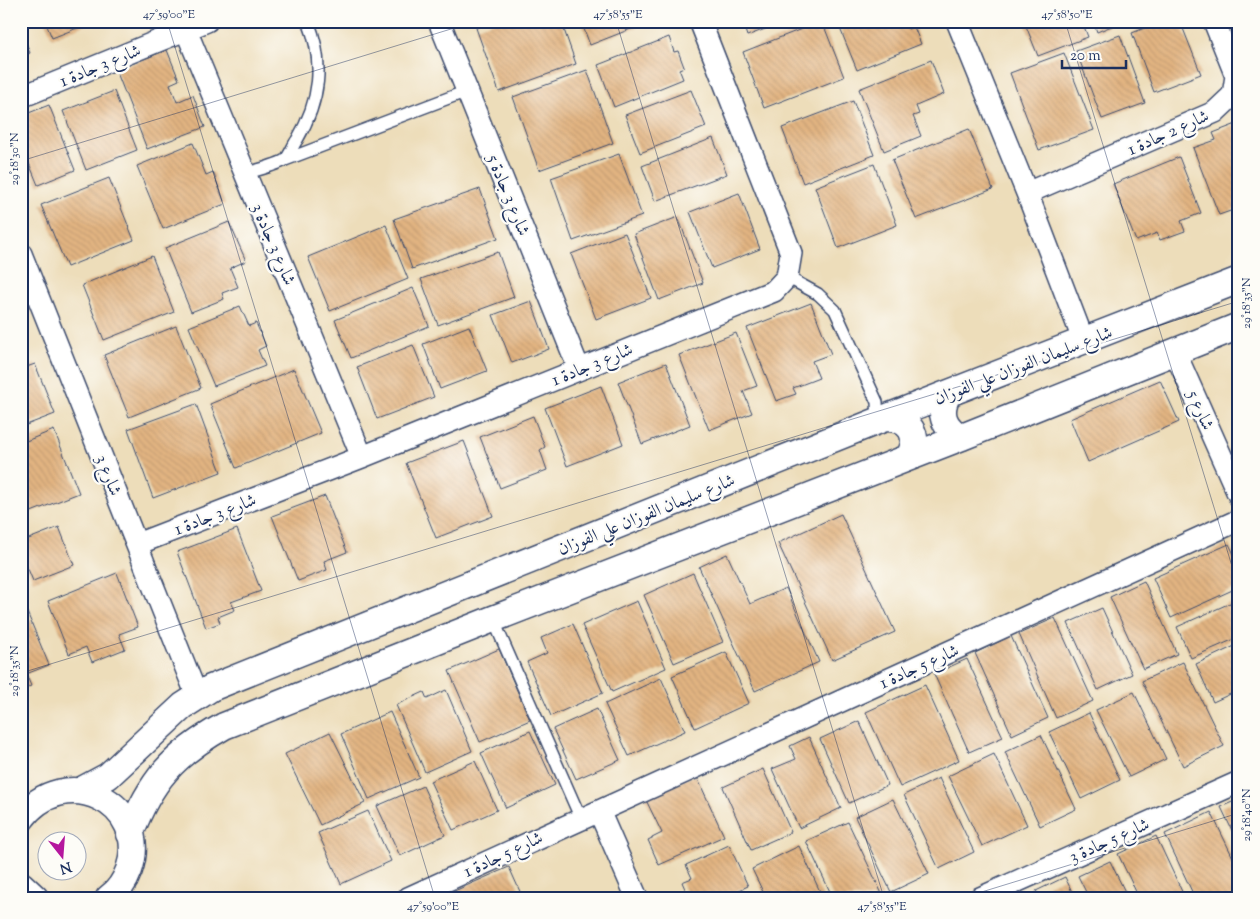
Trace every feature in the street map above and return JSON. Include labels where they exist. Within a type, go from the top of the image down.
[{"type":"street","name":"شارع 3 جادة 1","points":[[21,97],[207,21]]},
{"type":"street","name":"شارع 3 جادة 5","points":[[439,21],[579,369]]},
{"type":"street","points":[[700,21],[791,253],[788,277]]},
{"type":"street","points":[[957,21],[1027,193],[1084,342]]},
{"type":"street","name":"شارع 2 جادة 1","points":[[1027,193],[1216,112],[1234,95],[1236,76],[1214,21]]},
{"type":"street","name":"شارع 3 جادة 3","points":[[186,30],[362,457]]},
{"type":"street","name":"شارع 3","points":[[21,254],[197,696]]},
{"type":"street","name":"شارع 3 جادة 1","points":[[137,544],[362,457],[774,291],[788,277]]},
{"type":"street","name":"شارع سليمان الفوزان علي الفوزان","points":[[80,791],[114,771],[171,717],[197,696],[242,675],[881,420],[1239,280]]},
{"type":"street","points":[[130,834],[139,811],[151,789],[171,764],[202,738],[246,716],[962,437],[1239,326]]},
{"type":"street","name":"شارع 5","points":[[1175,352],[1239,496]]},
{"type":"street","points":[[948,394],[943,402],[943,419],[947,427],[962,437]]},
{"type":"street","points":[[881,420],[895,418],[903,421],[909,427],[913,434],[914,442],[913,450],[909,457]]},
{"type":"street","name":"شارع 5 جادة 1","points":[[408,898],[1239,520]]},
{"type":"street","name":"شارع 5 جادة 3","points":[[980,898],[1239,782]]},
{"type":"street","points":[[21,790],[52,794],[71,791],[90,793],[108,802],[122,816],[130,834],[132,854],[131,886],[121,886],[109,898]]},
{"type":"street","points":[[21,819],[36,803],[52,794]]},
{"type":"street","points":[[590,815],[637,898]]},
{"type":"street","points":[[21,885],[35,898]]},
{"type":"lane","points":[[285,160],[304,126],[313,104],[318,80],[316,40],[308,21]]},
{"type":"lane","points":[[245,174],[467,91]]},
{"type":"lane","points":[[788,277],[818,294],[835,310],[877,402],[881,420]]},
{"type":"lane","points":[[493,619],[590,815]]},
{"type":"building","points":[[45,21],[95,21],[52,38]]},
{"type":"building","points":[[496,21],[561,21],[576,64],[499,92],[476,28]]},
{"type":"building","points":[[581,21],[651,21],[590,45]]},
{"type":"building","points":[[742,21],[786,21],[747,36]]},
{"type":"building","points":[[822,21],[844,77],[764,108],[743,52]]},
{"type":"building","points":[[837,21],[904,21],[908,29],[914,27],[921,44],[857,70]]},
{"type":"building","points":[[1024,21],[1082,21],[1088,37],[1038,56]]},
{"type":"building","points":[[1093,21],[1124,21],[1097,32]]},
{"type":"building","points":[[1162,21],[1180,21],[1201,74],[1154,92],[1132,33]]},
{"type":"building","points":[[21,30],[30,53],[21,56]]},
{"type":"building","points":[[1120,35],[1145,103],[1102,119],[1076,51]]},
{"type":"building","points":[[669,37],[674,52],[678,51],[684,67],[679,69],[683,79],[614,107],[598,65]]},
{"type":"building","points":[[167,50],[179,80],[170,84],[177,102],[193,95],[205,127],[147,149],[116,70]]},
{"type":"building","points":[[1064,53],[1094,130],[1039,150],[1010,73]]},
{"type":"building","points":[[931,60],[944,94],[916,106],[919,114],[913,116],[921,136],[884,151],[859,89]]},
{"type":"building","points":[[587,70],[613,143],[539,170],[513,97]]},
{"type":"building","points":[[691,90],[706,127],[640,153],[625,115]]},
{"type":"building","points":[[114,91],[137,150],[86,170],[63,111]]},
{"type":"building","points":[[853,101],[874,155],[803,183],[782,128]]},
{"type":"building","points":[[49,105],[75,170],[38,185],[21,144],[21,116]]},
{"type":"building","points":[[1239,123],[1239,208],[1219,215],[1193,148],[1216,140],[1213,133]]},
{"type":"building","points":[[969,129],[993,189],[916,219],[892,160]]},
{"type":"building","points":[[713,138],[727,174],[655,201],[642,166]]},
{"type":"building","points":[[193,143],[206,175],[213,172],[225,204],[163,229],[137,166]]},
{"type":"building","points":[[619,154],[642,216],[573,241],[551,178]]},
{"type":"building","points":[[1179,157],[1201,213],[1181,221],[1185,231],[1160,240],[1157,233],[1136,241],[1113,184]]},
{"type":"building","points":[[874,164],[897,225],[838,248],[815,187]]},
{"type":"building","points":[[109,178],[134,240],[67,267],[41,205]]},
{"type":"building","points":[[480,189],[498,238],[412,269],[394,219]]},
{"type":"building","points":[[739,193],[760,249],[712,268],[690,212]]},
{"type":"building","points":[[678,217],[703,283],[659,300],[634,234]]},
{"type":"building","points":[[229,222],[246,261],[230,268],[238,287],[222,293],[224,299],[191,312],[165,248]]},
{"type":"building","points":[[386,225],[408,279],[330,311],[308,257]]},
{"type":"building","points":[[625,233],[651,298],[596,319],[571,254]]},
{"type":"building","points":[[498,252],[514,297],[438,325],[421,279]]},
{"type":"building","points":[[152,256],[174,312],[104,340],[82,285]]},
{"type":"building","points":[[413,288],[429,326],[351,358],[335,320]]},
{"type":"building","points":[[531,301],[549,349],[512,363],[493,315]]},
{"type":"building","points":[[811,303],[831,354],[812,361],[819,378],[793,388],[796,394],[776,401],[747,328]]},
{"type":"building","points":[[240,306],[249,326],[256,323],[266,346],[258,350],[265,366],[214,386],[189,327]]},
{"type":"building","points":[[176,326],[201,388],[129,417],[104,355]]},
{"type":"building","points":[[469,326],[487,371],[440,389],[423,344]]},
{"type":"building","points":[[736,333],[757,386],[743,391],[752,413],[709,430],[679,355]]},
{"type":"building","points":[[413,345],[434,397],[377,419],[357,367]]},
{"type":"building","points":[[666,363],[690,425],[642,444],[618,382]]},
{"type":"building","points":[[35,364],[55,414],[21,427],[21,369]]},
{"type":"building","points":[[294,369],[321,433],[236,468],[210,404]]},
{"type":"building","points":[[1160,380],[1179,422],[1088,462],[1070,419]]},
{"type":"building","points":[[601,386],[623,444],[567,466],[545,408]]},
{"type":"building","points":[[196,404],[221,472],[153,498],[128,429]]},
{"type":"building","points":[[533,416],[545,447],[540,450],[547,470],[500,488],[480,437]]},
{"type":"building","points":[[54,430],[79,493],[21,516],[21,443]]},
{"type":"building","points":[[464,441],[493,516],[436,538],[406,463]]},
{"type":"building","points":[[325,496],[347,552],[324,561],[327,570],[298,581],[272,516]]},
{"type":"building","points":[[841,514],[895,632],[832,660],[778,543]]},
{"type":"building","points":[[59,527],[74,565],[33,581],[21,552],[21,542]]},
{"type":"building","points":[[237,529],[261,591],[231,602],[235,610],[218,617],[220,623],[206,628],[177,552]]},
{"type":"building","points":[[1229,544],[1239,564],[1239,587],[1171,618],[1153,578]]},
{"type":"building","points":[[727,554],[750,604],[786,588],[819,662],[755,691],[699,567]]},
{"type":"building","points":[[117,573],[138,627],[119,634],[125,649],[92,662],[86,647],[69,654],[48,601]]},
{"type":"building","points":[[693,573],[723,642],[674,663],[644,595]]},
{"type":"building","points":[[1144,581],[1177,654],[1143,669],[1110,597]]},
{"type":"building","points":[[1239,599],[1239,637],[1191,658],[1177,627]]},
{"type":"building","points":[[637,601],[666,668],[612,692],[582,625]]},
{"type":"building","points":[[24,605],[49,665],[26,674],[31,686],[21,690],[21,606]]},
{"type":"building","points":[[1102,608],[1132,674],[1098,690],[1068,623]]},
{"type":"building","points":[[1055,618],[1093,701],[1056,718],[1019,634]]},
{"type":"building","points":[[573,624],[603,693],[551,716],[527,662],[547,653],[541,638]]},
{"type":"building","points":[[1011,636],[1048,718],[1012,735],[975,653]]},
{"type":"building","points":[[1239,644],[1239,690],[1213,702],[1196,664]]},
{"type":"building","points":[[499,649],[530,720],[480,742],[449,671]]},
{"type":"building","points":[[726,652],[749,703],[695,728],[672,676]]},
{"type":"building","points":[[967,659],[1003,737],[969,752],[934,674]]},
{"type":"building","points":[[1183,662],[1224,746],[1183,766],[1142,681]]},
{"type":"building","points":[[661,678],[685,731],[629,756],[605,704]]},
{"type":"building","points":[[925,685],[959,760],[900,787],[866,712]]},
{"type":"building","points":[[446,690],[472,751],[425,772],[396,705],[424,692],[427,699]]},
{"type":"building","points":[[1134,692],[1166,759],[1129,777],[1096,710]]},
{"type":"building","points":[[597,709],[620,760],[576,779],[553,729]]},
{"type":"building","points":[[390,712],[419,777],[369,799],[341,734]]},
{"type":"building","points":[[1089,713],[1120,780],[1081,799],[1049,732]]},
{"type":"building","points":[[859,721],[888,785],[849,803],[820,739]]},
{"type":"building","points":[[530,731],[555,785],[506,808],[481,753]]},
{"type":"building","points":[[330,732],[365,803],[320,825],[285,754]]},
{"type":"building","points":[[1041,735],[1076,809],[1040,826],[1005,752]]},
{"type":"building","points":[[809,737],[841,808],[799,828],[772,769],[796,759],[790,746]]},
{"type":"building","points":[[994,754],[1027,825],[982,846],[948,776]]},
{"type":"building","points":[[475,761],[497,810],[453,830],[430,781]]},
{"type":"building","points":[[763,769],[791,832],[751,850],[723,787]]},
{"type":"building","points":[[696,775],[724,836],[659,865],[648,840],[662,833],[645,798]]},
{"type":"building","points":[[939,778],[974,852],[939,869],[904,795]]},
{"type":"building","points":[[423,786],[445,835],[400,856],[377,806]]},
{"type":"building","points":[[893,799],[929,874],[891,892],[855,817]]},
{"type":"building","points":[[1239,799],[1239,845],[1221,807]]},
{"type":"building","points":[[368,811],[391,861],[341,884],[318,833]]},
{"type":"building","points":[[1211,812],[1239,870],[1239,898],[1195,898],[1165,834]]},
{"type":"building","points":[[848,822],[883,896],[879,898],[833,898],[806,841]]},
{"type":"building","points":[[1156,836],[1185,898],[1139,898],[1118,854]]},
{"type":"building","points":[[729,845],[748,886],[722,898],[689,898],[682,882],[692,878],[686,865]]},
{"type":"building","points":[[799,846],[823,898],[766,898],[752,869]]},
{"type":"building","points":[[1110,861],[1128,898],[1089,898],[1078,876]]},
{"type":"building","points":[[509,867],[522,896],[518,898],[444,898],[443,896]]},
{"type":"building","points":[[1065,877],[1075,898],[1040,898],[1036,891]]}]
